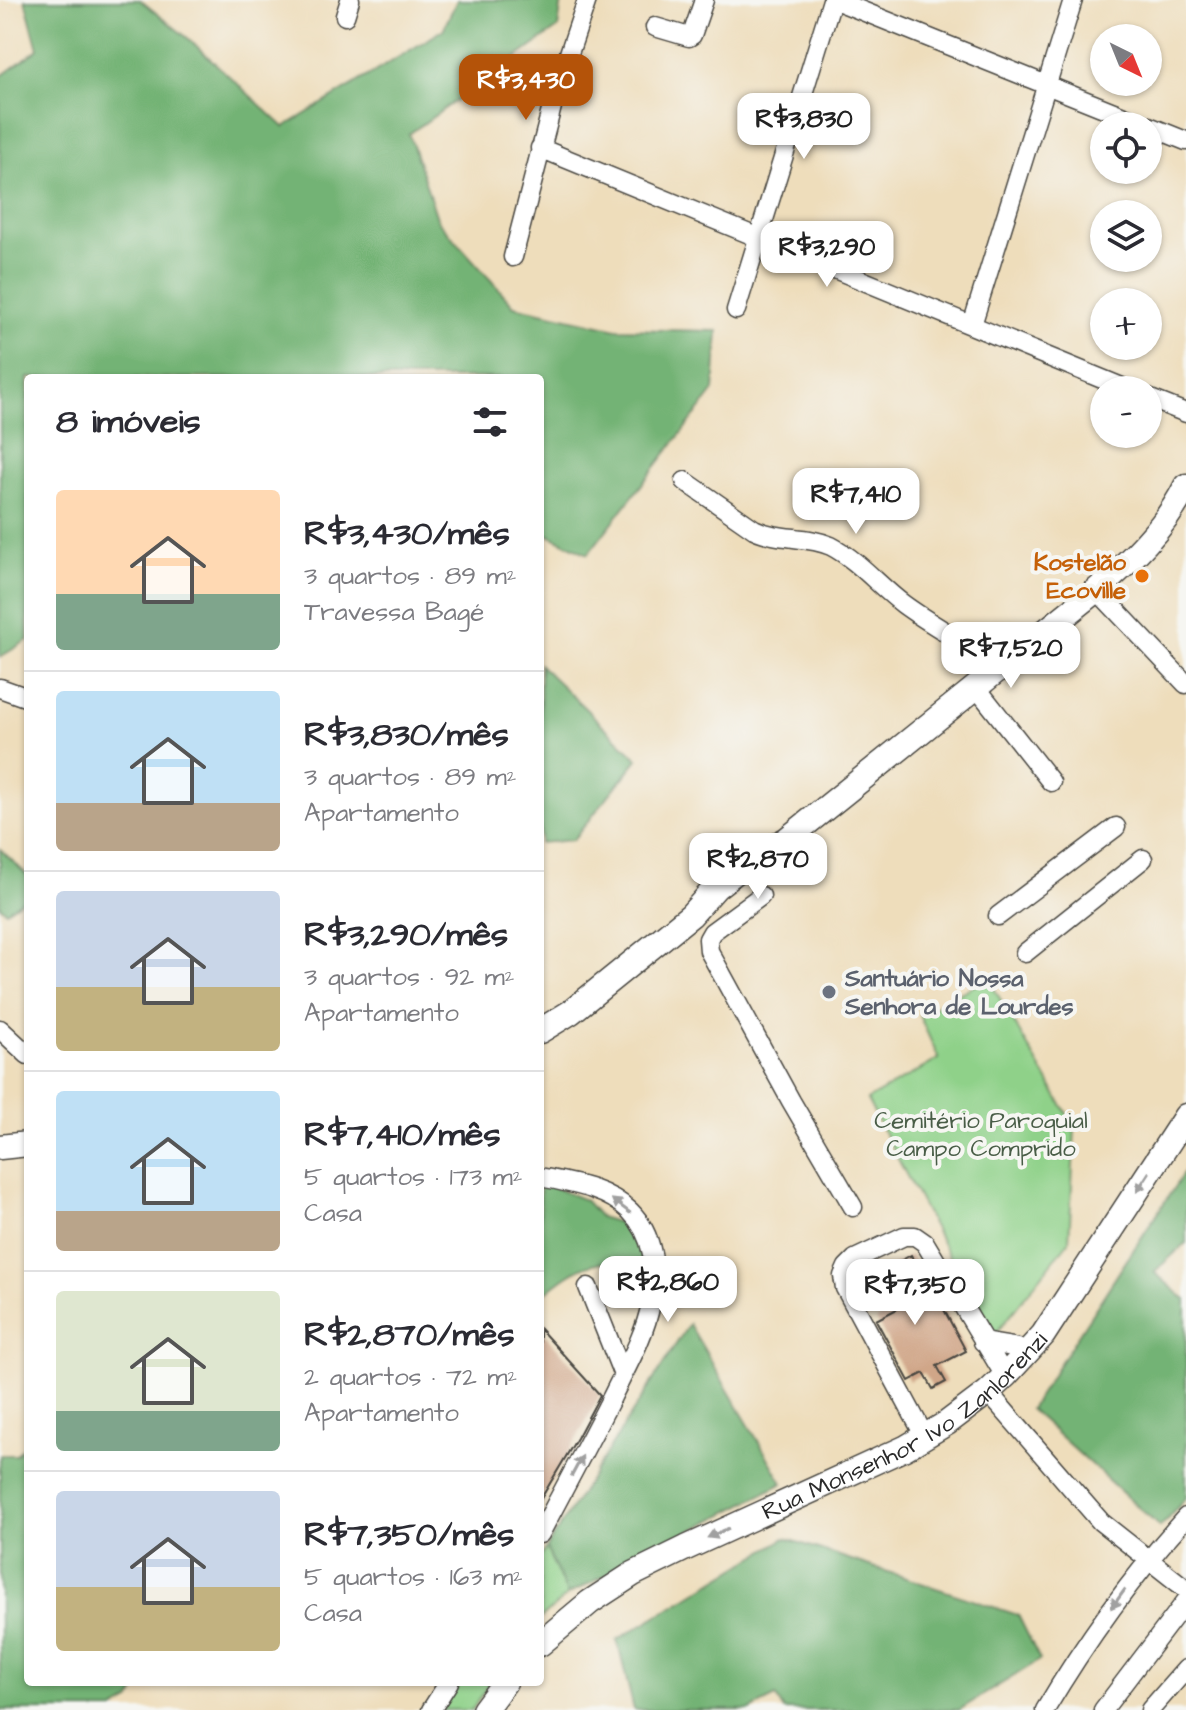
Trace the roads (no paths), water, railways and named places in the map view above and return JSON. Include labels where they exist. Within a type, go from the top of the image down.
[{"type":"main road","points":[[544,1029],[571,1012],[691,915],[716,887],[756,856],[786,840],[1097,590],[1153,535],[1185,491]]},
{"type":"main road","name":"Rua Monsenhor Ivo Zanlorenzi","points":[[544,1641],[590,1602],[659,1560],[879,1461],[925,1437],[997,1384],[1030,1350],[1057,1315],[1186,1116]]},
{"type":"main road","points":[[0,1147],[24,1144]]},
{"type":"main road","points":[[484,1710],[502,1686]]},
{"type":"street","points":[[513,257],[555,95],[587,0]]},
{"type":"street","points":[[655,27],[689,37],[704,0]]},
{"type":"street","points":[[736,310],[834,0],[1186,141]]},
{"type":"street","points":[[972,325],[1073,0]]},
{"type":"street","points":[[540,148],[1095,376]]},
{"type":"street","points":[[1162,404],[1186,413]]},
{"type":"street","points":[[685,481],[764,534],[812,540],[843,553],[900,601],[1000,668]]},
{"type":"street","points":[[1097,590],[1186,684]]},
{"type":"street","points":[[976,687],[1051,782]]},
{"type":"street","points":[[0,688],[24,697]]},
{"type":"street","points":[[998,916],[1116,827]]},
{"type":"street","points":[[1025,953],[1143,859]]},
{"type":"street","points":[[761,896],[712,932],[708,939],[709,951],[853,1207]]},
{"type":"street","points":[[0,1029],[24,1051]]},
{"type":"street","points":[[544,1178],[602,1193],[630,1211],[648,1238],[654,1266],[654,1289],[646,1325],[544,1526]]},
{"type":"street","points":[[925,1437],[845,1288],[843,1276],[855,1259],[904,1236],[915,1236],[925,1243],[983,1342],[997,1384],[1088,1508],[1118,1537],[1186,1589]]},
{"type":"street","points":[[588,1287],[623,1375]]},
{"type":"street","points":[[983,1342],[1030,1350]]},
{"type":"street","points":[[1045,1710],[1079,1654],[1148,1560],[1186,1517]]},
{"type":"street","points":[[1103,1710],[1186,1601]]},
{"type":"street","points":[[1150,1710],[1186,1669]]},
{"type":"street","points":[[431,1710],[446,1686]]},
{"type":"place","name":"Kostelão Ecoville","points":[[1142,576]]},
{"type":"place","name":"Santuário Nossa Senhora de Lourdes","points":[[829,992]]},
{"type":"park label","name":"Cemitério Paroquial Campo Comprido","points":[[981,1134]]}]
